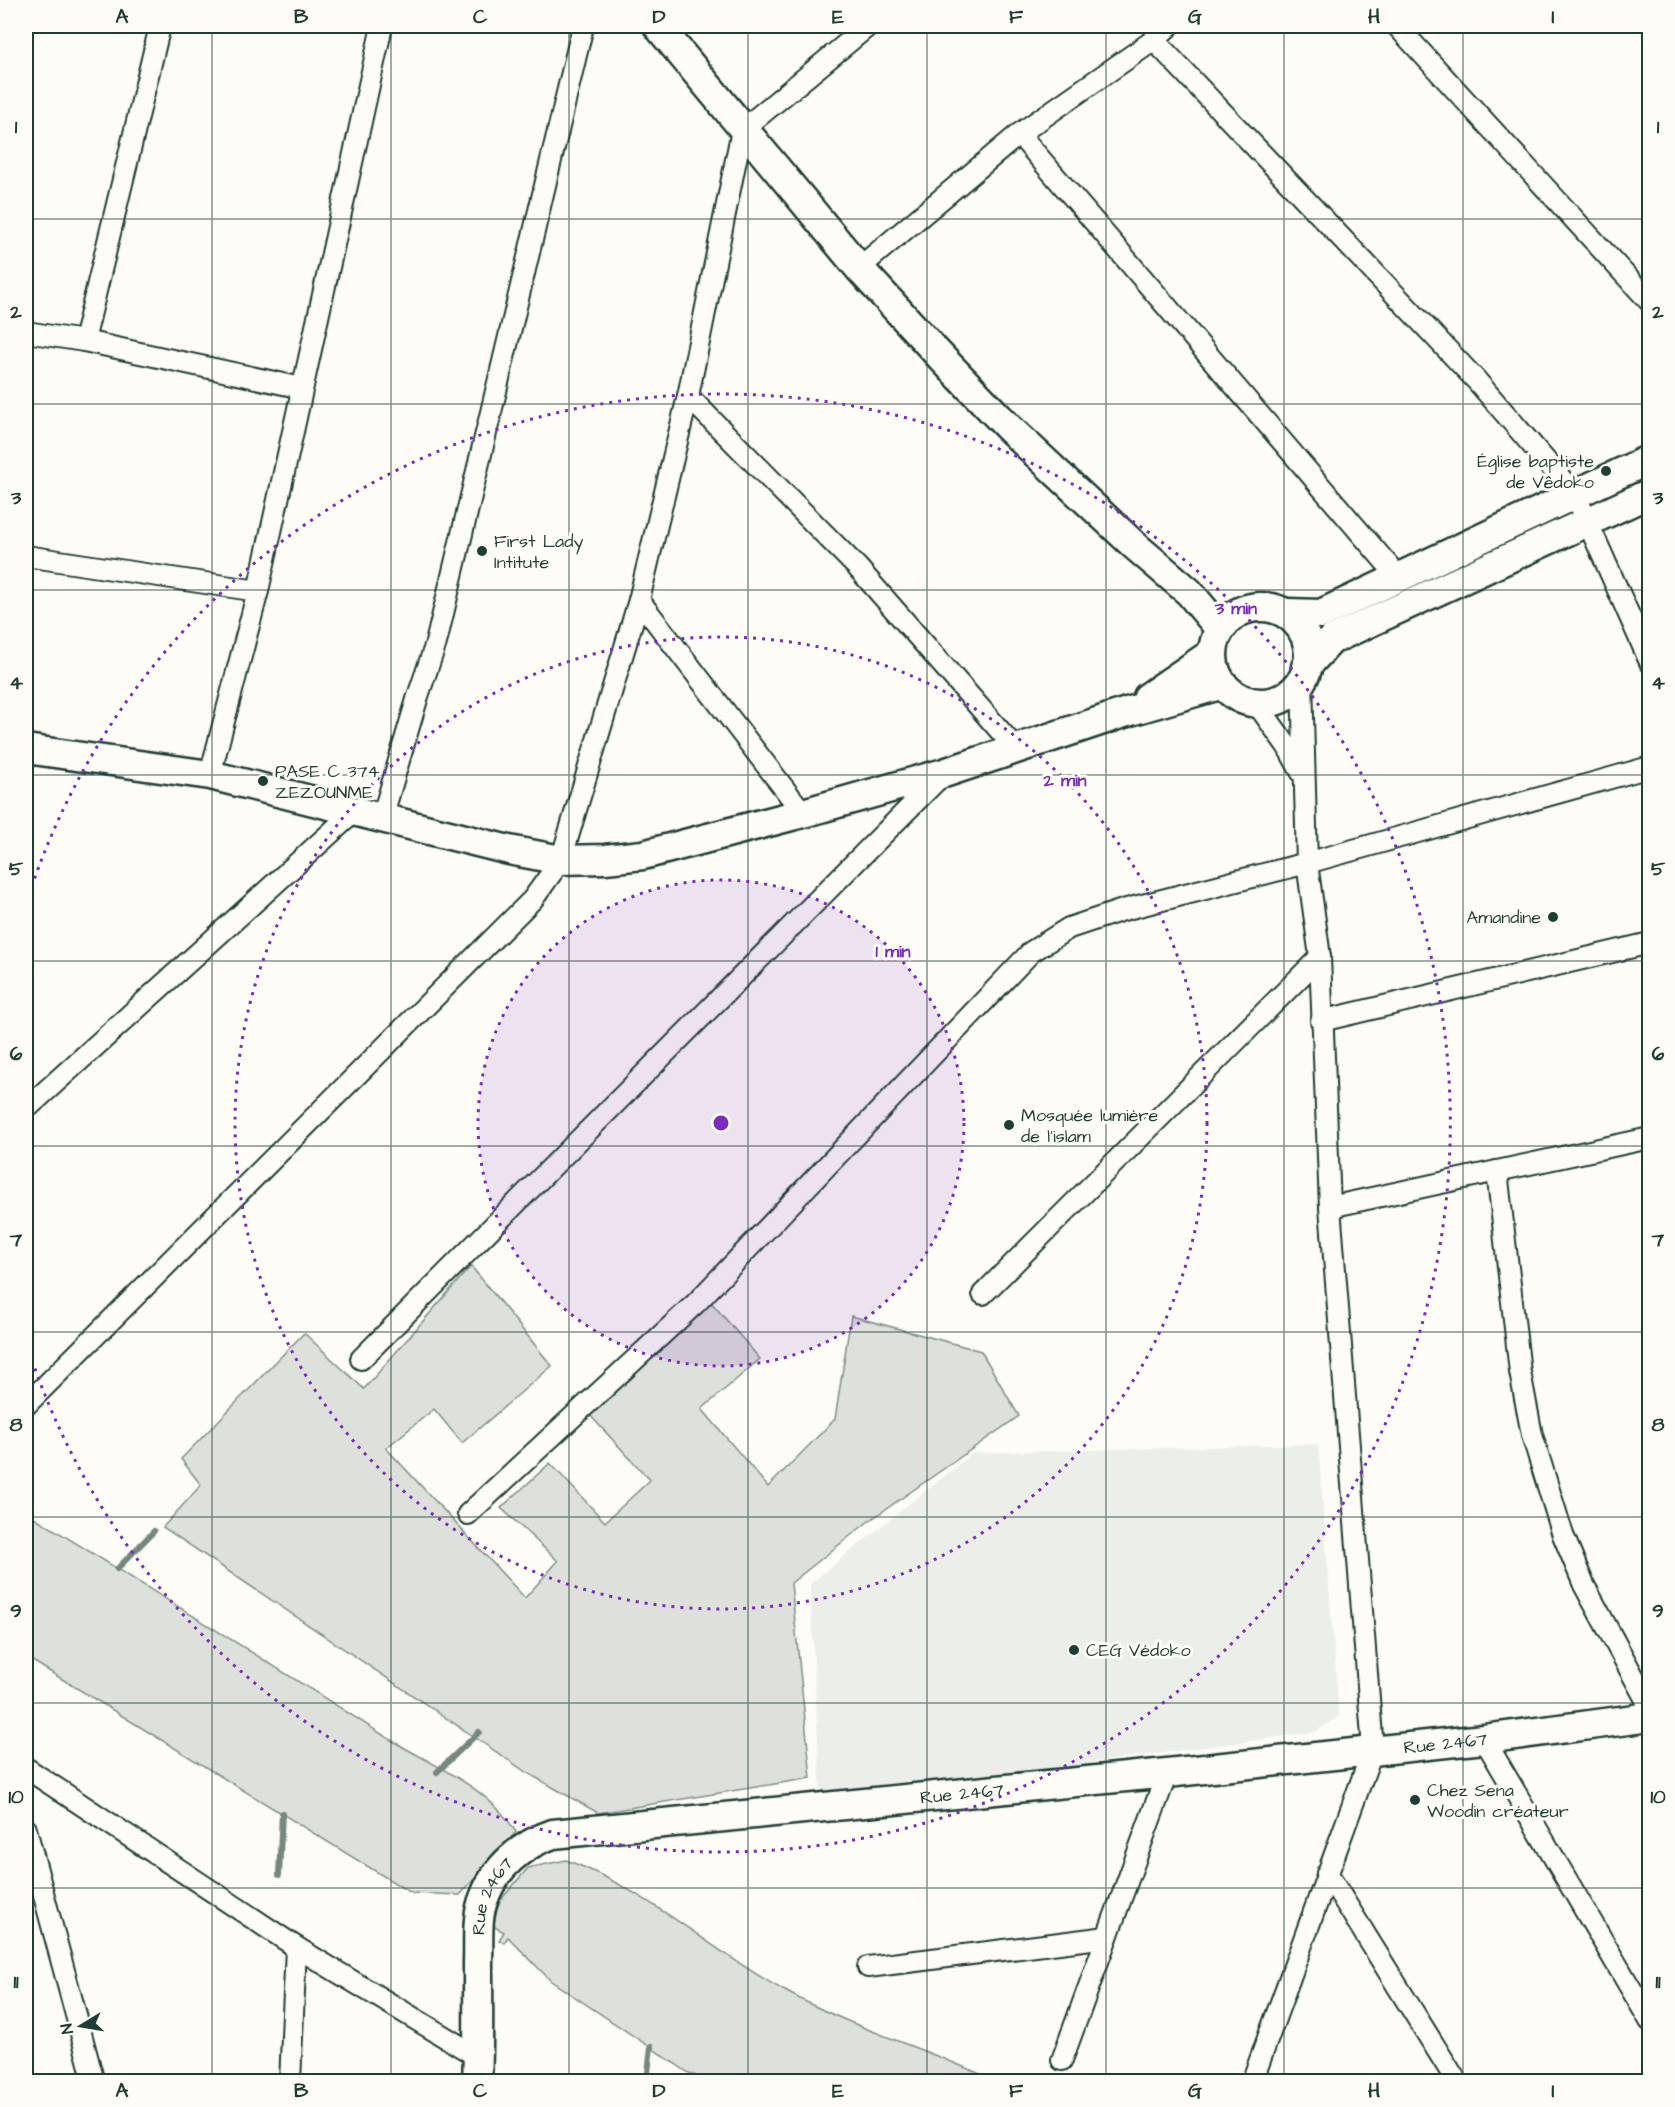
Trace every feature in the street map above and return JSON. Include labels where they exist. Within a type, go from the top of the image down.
[{"type":"street","points":[[84,341],[160,26]]},
{"type":"street","points":[[210,775],[258,591],[382,26]]},
{"type":"street","points":[[26,1109],[369,814],[436,643],[583,26]]},
{"type":"street","points":[[658,26],[858,268],[1009,428],[1134,545],[1189,592],[1222,632],[1216,673],[1223,684],[1239,699],[1257,704],[1284,697],[1331,640],[1650,493]]},
{"type":"street","points":[[26,1405],[533,899],[561,860],[639,600],[688,396],[742,130],[868,26]]},
{"type":"street","points":[[858,268],[1019,134],[1154,40],[1169,26]]},
{"type":"street","points":[[1397,26],[1650,302]]},
{"type":"street","points":[[1154,40],[1477,381],[1576,496],[1650,662]]},
{"type":"street","points":[[1019,134],[1400,579]]},
{"type":"street","points":[[26,332],[84,341],[302,388]]},
{"type":"street","points":[[688,396],[858,568],[1016,749]]},
{"type":"street","points":[[1126,712],[1254,607],[1266,607],[1287,613],[1321,614],[1400,579],[1650,459]]},
{"type":"street","points":[[26,556],[258,591]]},
{"type":"street","points":[[639,600],[803,813]]},
{"type":"street","points":[[1252,2082],[1373,1749],[1330,1207],[1320,957],[1307,863],[1304,673],[1308,649],[1304,636],[1287,613]]},
{"type":"street","points":[[26,749],[210,775],[509,850],[561,860],[643,855],[803,813],[944,773],[1126,712],[1223,684]]},
{"type":"street","points":[[1257,704],[1287,746],[1304,776]]},
{"type":"street","points":[[468,1514],[696,1303],[1031,952],[1069,928],[1090,921],[1650,767]]},
{"type":"street","points":[[361,1359],[944,773]]},
{"type":"street","points":[[1321,1021],[1650,944]]},
{"type":"street","points":[[983,1294],[1320,957]]},
{"type":"street","points":[[1330,1207],[1650,1138]]},
{"type":"street","points":[[1497,1171],[1520,1372],[1532,1435],[1563,1535],[1584,1585],[1650,1707]]},
{"type":"street","name":"Rue 2467","points":[[477,2069],[479,1925],[484,1898],[495,1877],[532,1841],[553,1834],[1167,1773],[1373,1749],[1484,1739],[1650,1717]]},
{"type":"street","points":[[1484,1739],[1650,2020]]},
{"type":"street","points":[[26,1768],[477,2069]]},
{"type":"street","points":[[1062,2060],[1167,1773]]},
{"type":"street","points":[[26,1829],[94,2082]]},
{"type":"street","points":[[1327,1873],[1457,2082]]},
{"type":"street","points":[[868,1967],[1107,1937]]},
{"type":"street","points":[[290,2082],[296,1947]]},
{"type":"shaded area","points":[[471,1266],[552,1366],[462,1443],[434,1409],[386,1448],[525,1598],[558,1561],[501,1508],[550,1463],[605,1522],[650,1480],[587,1412],[711,1302],[760,1359],[702,1409],[768,1487],[835,1419],[851,1316],[981,1351],[1019,1416],[869,1521],[791,1583],[811,1778],[598,1813],[526,1772],[163,1527],[201,1485],[181,1459],[304,1333],[364,1389]]},
{"type":"shaded area","name":"CEG Védoko","points":[[1318,1444],[1339,1716],[1315,1732],[821,1799],[810,1584],[973,1453]]},
{"type":"shaded area","points":[[26,1512],[386,1737],[457,1777],[490,1801],[516,1832],[460,1895],[411,1893],[26,1657]]},
{"type":"shaded area","points":[[566,1860],[624,1887],[757,1975],[810,2004],[996,2081],[707,2081],[689,2073],[551,1981],[508,1937],[504,1943],[499,1940],[504,1932],[489,1924],[498,1903],[528,1868]]},
{"type":"waterway","points":[[117,1569],[154,1531]]},
{"type":"waterway","points":[[437,1772],[479,1732]]},
{"type":"waterway","points":[[279,1875],[282,1813]]},
{"type":"waterway","points":[[647,2082],[651,2046]]},
{"type":"place","name":"Église baptiste de Vêdoko","points":[[1606,471]]},
{"type":"place","name":"First Lady Intitute","points":[[482,551]]},
{"type":"place","name":"PASE C 374 ZEZOUNME","points":[[263,781]]},
{"type":"place","name":"Amandine","points":[[1553,917]]},
{"type":"place","name":"Mosquée lumière de l'islam","points":[[1009,1125]]},
{"type":"place","name":"CEG Védoko","points":[[1074,1650]]},
{"type":"place","name":"Chez Sena Woodin créateur","points":[[1415,1800]]}]
